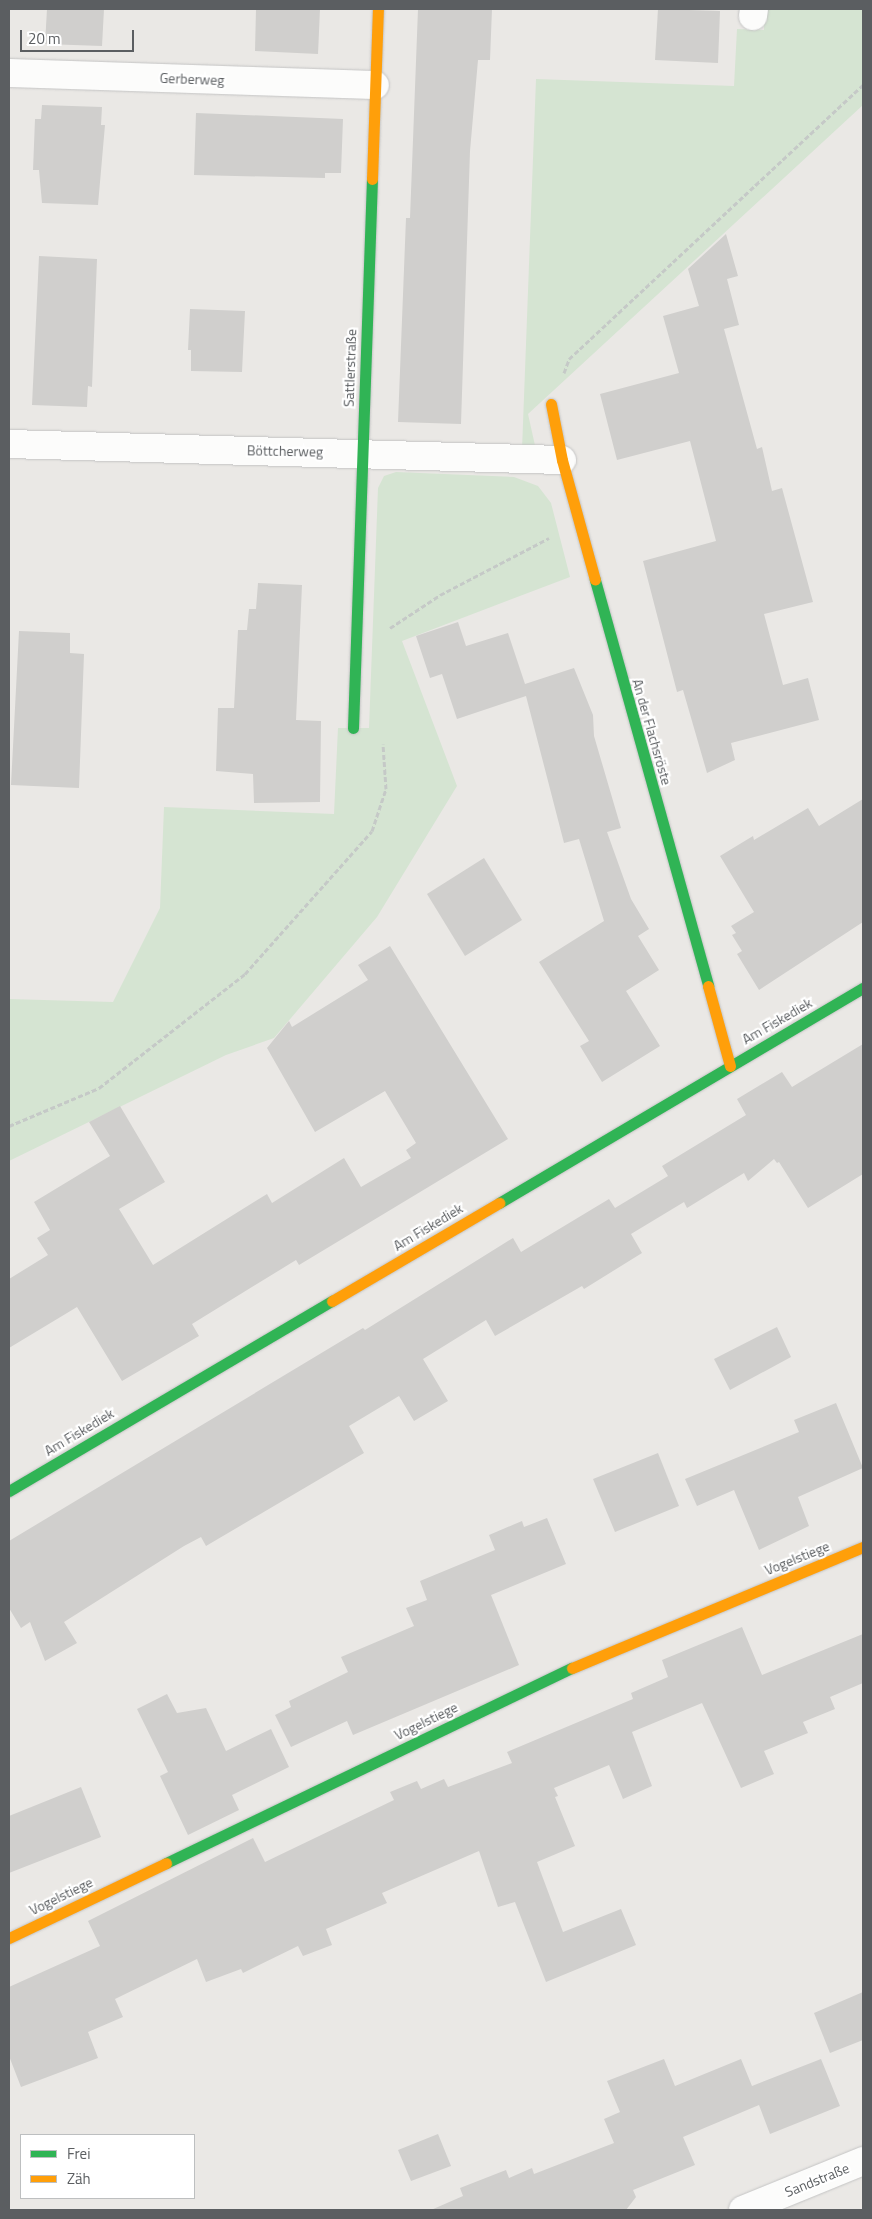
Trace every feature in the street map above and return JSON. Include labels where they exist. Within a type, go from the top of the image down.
[{"type":"street","name":"Sattlerstraße","points":[[353,728],[378,9]]},
{"type":"street","name":"Gerberweg","points":[[9,74],[375,85]]},
{"type":"street","name":"An der Flachsröste","points":[[551,404],[562,460],[730,1066]]},
{"type":"street","name":"Böttcherweg","points":[[9,444],[562,460]]},
{"type":"street","name":"Am Fiskediek","points":[[9,1492],[863,988]]},
{"type":"street","name":"Vogelstiege","points":[[9,1938],[578,1665],[863,1547]]},
{"type":"street","name":"Sandstraße","points":[[744,2210],[863,2162]]},
{"type":"path","points":[[551,404],[570,359],[863,85]]},
{"type":"path","points":[[389,638],[390,628],[440,595],[579,522]]},
{"type":"path","points":[[9,1126],[99,1088],[245,974],[372,831],[386,789],[383,742]]},
{"type":"green space","points":[[764,9],[863,9],[863,105],[528,414],[536,450],[522,450],[536,79],[734,86],[737,29],[764,30]]},
{"type":"green space","points":[[396,472],[514,477],[538,486],[551,503],[570,577],[402,641],[457,786],[377,917],[274,1038],[226,1055],[9,1161],[9,999],[113,1002],[160,908],[164,807],[334,814],[338,728],[369,728],[378,488],[384,476]]},
{"type":"building","points":[[47,9],[104,9],[102,46],[45,44]]},
{"type":"building","points":[[256,9],[320,9],[318,54],[255,51]]},
{"type":"building","points":[[418,9],[492,9],[490,60],[478,60],[470,151],[461,424],[398,422],[406,218],[410,218]]},
{"type":"building","points":[[658,9],[720,11],[718,63],[655,60]]},
{"type":"building","points":[[42,105],[102,107],[101,125],[105,125],[98,205],[42,203],[39,170],[33,170],[35,119],[41,119]]},
{"type":"building","points":[[196,113],[343,119],[341,173],[325,173],[325,178],[194,175]]},
{"type":"building","points":[[726,234],[738,276],[727,279],[739,325],[724,329],[757,449],[762,447],[772,491],[782,488],[813,602],[764,614],[783,685],[808,678],[819,720],[731,743],[735,760],[707,773],[683,690],[677,692],[643,561],[716,541],[690,441],[617,460],[600,394],[679,373],[663,316],[699,306],[688,269]]},
{"type":"building","points":[[39,256],[97,259],[92,387],[88,386],[87,407],[32,405]]},
{"type":"building","points":[[190,309],[245,311],[242,372],[191,371],[191,350],[188,350]]},
{"type":"building","points":[[258,583],[302,585],[296,720],[321,721],[320,802],[254,803],[253,774],[216,771],[218,708],[234,708],[238,630],[247,630],[249,609],[256,609]]},
{"type":"building","points":[[458,622],[466,646],[508,633],[525,684],[574,668],[593,715],[594,736],[621,828],[607,832],[631,899],[649,929],[638,936],[659,970],[626,991],[660,1046],[602,1082],[580,1046],[589,1041],[539,962],[604,921],[579,839],[564,843],[526,696],[457,719],[442,674],[430,678],[416,636]]},
{"type":"building","points":[[19,631],[70,633],[70,653],[84,654],[79,788],[11,785]]},
{"type":"building","points":[[863,799],[863,922],[759,990],[737,954],[742,951],[732,935],[736,933],[731,926],[754,912],[720,856],[753,836],[754,840],[808,808],[819,826]]},
{"type":"building","points":[[484,858],[522,920],[465,956],[427,894]]},
{"type":"building","points":[[390,946],[508,1139],[299,1265],[296,1260],[192,1324],[199,1336],[122,1381],[77,1307],[9,1348],[9,1279],[48,1255],[37,1238],[50,1230],[34,1202],[110,1156],[89,1122],[120,1106],[165,1182],[119,1209],[153,1265],[267,1194],[272,1203],[344,1158],[361,1187],[411,1158],[406,1150],[416,1143],[385,1091],[315,1132],[267,1048],[289,1021],[292,1027],[368,980],[358,965]]},
{"type":"building","points":[[863,1044],[863,1174],[808,1208],[779,1162],[777,1163],[774,1159],[748,1181],[744,1173],[687,1208],[684,1202],[631,1234],[642,1253],[584,1289],[582,1286],[495,1336],[486,1320],[423,1359],[448,1401],[414,1421],[399,1396],[349,1426],[364,1453],[206,1546],[201,1537],[184,1546],[64,1622],[77,1643],[45,1661],[30,1622],[21,1628],[9,1608],[9,1541],[363,1328],[365,1330],[513,1238],[521,1252],[609,1199],[615,1208],[668,1176],[662,1166],[746,1115],[737,1099],[782,1072],[792,1087]]},
{"type":"building","points":[[777,1327],[791,1357],[730,1390],[714,1359]]},
{"type":"building","points":[[836,1403],[863,1468],[798,1497],[809,1526],[759,1550],[734,1490],[697,1506],[685,1479],[799,1432],[794,1420]]},
{"type":"building","points":[[658,1453],[679,1506],[615,1532],[593,1479]]},
{"type":"building","points":[[547,1518],[566,1564],[491,1595],[519,1665],[353,1735],[347,1721],[291,1747],[275,1715],[291,1707],[289,1701],[348,1672],[341,1657],[414,1626],[406,1608],[427,1600],[420,1581],[495,1550],[489,1535],[522,1521],[524,1527]]},
{"type":"building","points":[[742,1627],[762,1675],[863,1634],[863,1683],[830,1697],[835,1709],[803,1722],[808,1733],[764,1751],[774,1774],[741,1788],[702,1703],[632,1732],[652,1786],[623,1799],[609,1765],[554,1788],[558,1796],[555,1797],[575,1846],[537,1862],[563,1932],[621,1909],[636,1945],[546,1982],[515,1902],[498,1907],[479,1851],[382,1893],[387,1903],[326,1929],[332,1945],[303,1956],[298,1946],[243,1973],[241,1969],[206,1982],[197,1959],[115,1999],[123,2017],[88,2032],[98,2058],[21,2087],[9,2056],[9,1987],[100,1946],[88,1921],[253,1838],[265,1862],[394,1800],[390,1792],[417,1781],[421,1789],[444,1779],[448,1787],[512,1763],[507,1752],[633,1699],[631,1693],[668,1677],[662,1660]]},
{"type":"building","points":[[167,1694],[177,1713],[206,1708],[226,1751],[271,1729],[289,1767],[232,1795],[239,1810],[188,1835],[160,1776],[168,1772],[137,1709]]},
{"type":"building","points":[[81,1787],[101,1837],[9,1873],[9,1816]]},
{"type":"building","points":[[863,1992],[863,2040],[830,2053],[814,2013]]},
{"type":"building","points":[[664,2059],[675,2086],[741,2059],[752,2086],[821,2059],[840,2106],[770,2134],[759,2105],[683,2137],[695,2165],[633,2190],[636,2197],[626,2210],[431,2210],[463,2196],[460,2188],[506,2170],[509,2178],[532,2168],[534,2174],[614,2143],[604,2119],[620,2112],[607,2081]]},
{"type":"building","points":[[438,2134],[451,2166],[411,2181],[398,2150]]},
{"type":"traffic: fast","points":[[353,728],[372,179]]},
{"type":"traffic: fast","points":[[595,580],[708,986]]},
{"type":"traffic: fast","points":[[499,1203],[863,988]]},
{"type":"traffic: fast","points":[[9,1491],[332,1301]]},
{"type":"traffic: fast","points":[[166,1863],[572,1668]]},
{"type":"traffic: slow","points":[[372,179],[378,9]]},
{"type":"traffic: slow","points":[[551,404],[562,460],[595,580]]},
{"type":"traffic: slow","points":[[708,986],[730,1066]]},
{"type":"traffic: slow","points":[[332,1301],[499,1203]]},
{"type":"traffic: slow","points":[[572,1668],[863,1547]]},
{"type":"traffic: slow","points":[[9,1938],[166,1863]]}]
